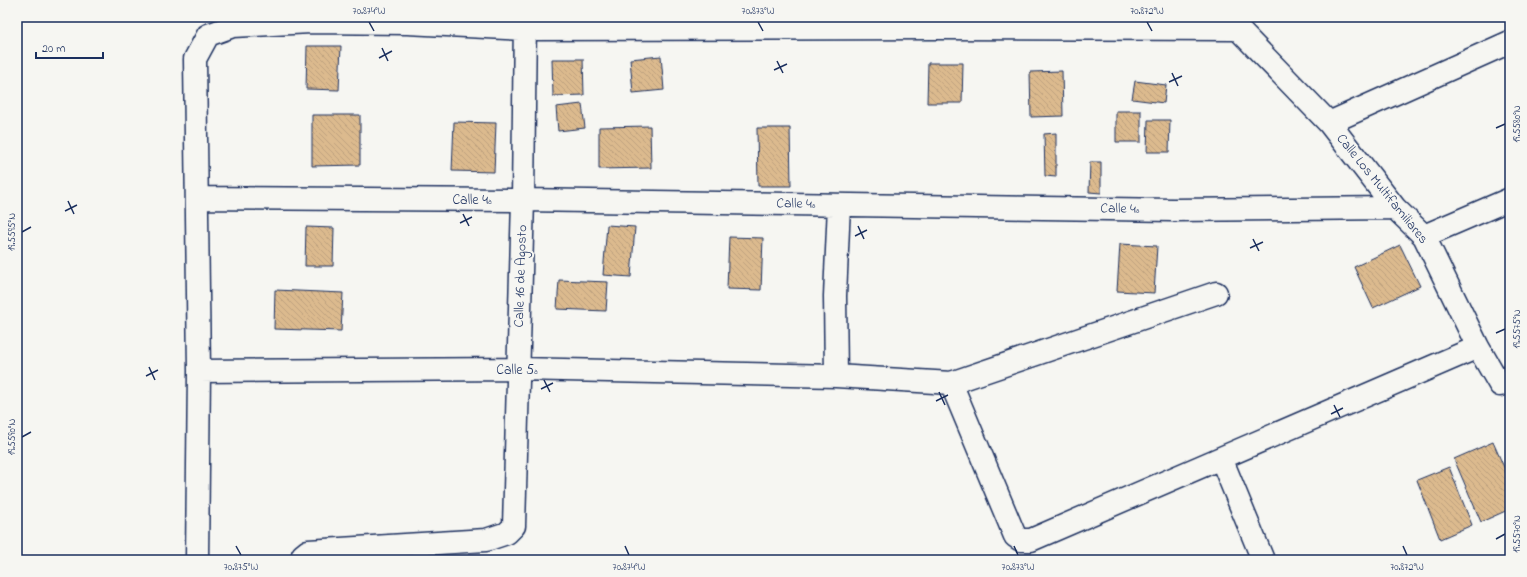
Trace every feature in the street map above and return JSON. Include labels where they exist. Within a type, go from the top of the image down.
[{"type":"street","points":[[197,560],[199,371],[195,59],[208,34],[233,26],[311,22],[938,28],[1233,23]]},
{"type":"street","name":"Calle 16 de Agosto","points":[[302,560],[303,555],[308,550],[486,540],[507,533],[514,526],[523,200],[525,23]]},
{"type":"street","name":"Calle Los Multifamiliares","points":[[1233,23],[1329,123],[1395,208],[1424,236],[1478,347],[1505,383]]},
{"type":"street","points":[[1329,123],[1510,42]]},
{"type":"street","name":"Calle 4ª","points":[[197,198],[523,200],[1173,210],[1395,208]]},
{"type":"street","points":[[1424,236],[1510,199]]},
{"type":"street","points":[[836,376],[835,296],[839,205]]},
{"type":"street","points":[[1216,293],[951,382],[1015,536],[1021,540],[1031,540],[1478,347]]},
{"type":"street","name":"Calle 5ª","points":[[199,371],[518,369],[836,376],[951,382]]},
{"type":"street","points":[[1221,458],[1263,560]]},
{"type":"building","points":[[307,46],[341,46],[339,90],[306,89]]},
{"type":"building","points":[[661,56],[664,90],[633,93],[630,59]]},
{"type":"building","points":[[552,59],[583,59],[584,95],[553,96]]},
{"type":"building","points":[[928,63],[963,63],[962,103],[927,103]]},
{"type":"building","points":[[1062,71],[1063,116],[1031,117],[1030,72]]},
{"type":"building","points":[[1135,81],[1166,85],[1164,103],[1132,99]]},
{"type":"building","points":[[582,104],[585,128],[558,131],[556,107]]},
{"type":"building","points":[[1116,111],[1141,111],[1141,142],[1116,142]]},
{"type":"building","points":[[312,115],[360,115],[360,165],[312,166]]},
{"type":"building","points":[[1148,120],[1170,120],[1169,152],[1147,152]]},
{"type":"building","points":[[454,122],[496,123],[494,172],[452,171]]},
{"type":"building","points":[[650,126],[651,168],[599,169],[599,127]]},
{"type":"building","points":[[757,128],[790,128],[791,186],[758,186]]},
{"type":"building","points":[[1056,133],[1056,177],[1045,176],[1044,134]]},
{"type":"building","points":[[1090,162],[1101,162],[1101,193],[1089,192]]},
{"type":"building","points":[[607,225],[635,227],[631,277],[603,275]]},
{"type":"building","points":[[306,227],[334,228],[333,266],[305,266]]},
{"type":"building","points":[[729,237],[763,238],[761,290],[727,289]]},
{"type":"building","points":[[1120,244],[1157,246],[1154,293],[1117,291]]},
{"type":"building","points":[[1400,245],[1420,286],[1373,308],[1354,267]]},
{"type":"building","points":[[559,280],[608,282],[606,311],[557,309]]},
{"type":"building","points":[[275,290],[343,293],[341,331],[274,329]]},
{"type":"building","points":[[1493,442],[1510,481],[1510,509],[1481,522],[1454,459]]},
{"type":"building","points":[[1449,467],[1472,525],[1440,539],[1417,480]]}]
